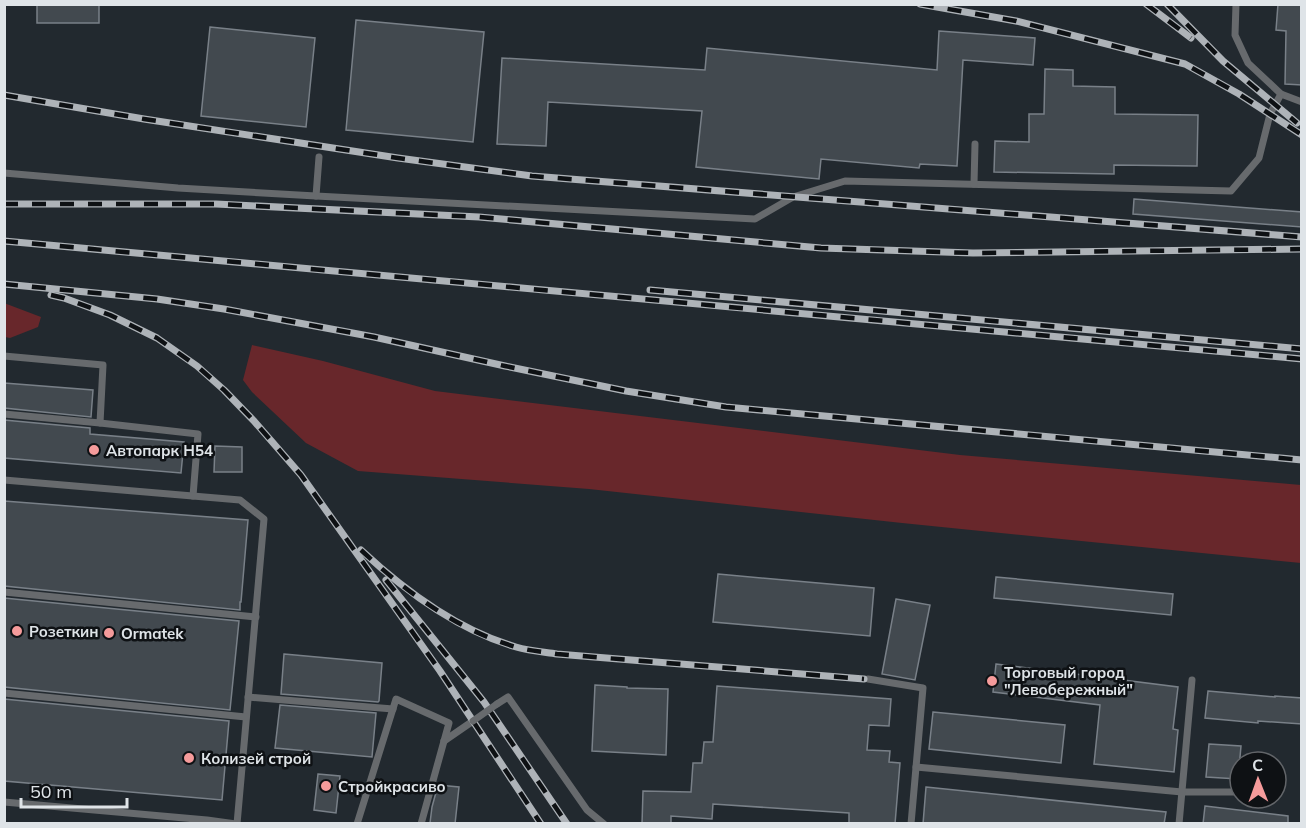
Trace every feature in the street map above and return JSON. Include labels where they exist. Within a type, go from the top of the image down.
[{"type":"lane","points":[[1236,4],[1235,35],[1248,63],[1281,93],[1302,102]]},
{"type":"lane","points":[[4,173],[178,188],[755,219],[793,197],[846,181],[1231,191],[1259,158],[1270,114],[1281,93]]},
{"type":"lane","points":[[974,184],[975,144]]},
{"type":"lane","points":[[316,196],[319,157]]},
{"type":"lane","points":[[4,356],[103,364],[100,423]]},
{"type":"lane","points":[[4,414],[198,434],[194,496]]},
{"type":"lane","points":[[4,480],[240,500],[264,519],[236,824],[4,802]]},
{"type":"lane","points":[[4,592],[255,617]]},
{"type":"lane","points":[[868,680],[923,688],[911,824]]},
{"type":"lane","points":[[1179,824],[1192,681]]},
{"type":"lane","points":[[4,693],[246,717]]},
{"type":"lane","points":[[248,697],[393,709]]},
{"type":"lane","points":[[444,741],[508,697],[587,810],[604,824]]},
{"type":"lane","points":[[357,824],[396,699],[449,723],[421,824]]},
{"type":"lane","points":[[916,767],[1182,792],[1228,792]]},
{"type":"shaded area","points":[[4,303],[41,317],[38,327],[10,338],[5,337]]},
{"type":"shaded area","points":[[252,345],[435,391],[960,455],[1301,485],[1301,563],[589,489],[358,471],[306,443],[252,392],[243,380]]},
{"type":"building","points":[[37,4],[99,4],[99,23],[37,23]]},
{"type":"building","points":[[1278,4],[1302,4],[1302,85],[1285,84],[1286,31],[1276,30]]},
{"type":"building","points":[[356,20],[484,32],[473,142],[346,130]]},
{"type":"building","points":[[210,27],[315,38],[306,127],[201,116]]},
{"type":"building","points":[[939,31],[1035,38],[1033,65],[963,60],[957,166],[920,164],[919,168],[821,159],[819,179],[696,167],[702,111],[548,102],[546,146],[497,144],[502,58],[705,70],[707,48],[937,70]]},
{"type":"building","points":[[1045,69],[1073,70],[1073,86],[1115,87],[1115,114],[1198,115],[1197,166],[1114,165],[1114,174],[994,172],[995,141],[1029,142],[1029,114],[1044,114]]},
{"type":"building","points":[[1134,199],[1302,212],[1302,227],[1133,214]]},
{"type":"building","points":[[4,383],[93,390],[91,417],[4,408]]},
{"type":"building","name":"Автопарк Н54","points":[[4,420],[90,428],[90,434],[184,442],[181,473],[4,458]]},
{"type":"building","points":[[215,446],[242,447],[242,472],[214,472]]},
{"type":"building","points":[[4,501],[248,520],[240,610],[4,586]]},
{"type":"building","points":[[718,574],[874,588],[870,636],[713,622]]},
{"type":"building","points":[[996,577],[1173,594],[1171,615],[994,598]]},
{"type":"building","points":[[4,598],[239,621],[230,710],[4,687]]},
{"type":"building","points":[[896,599],[930,605],[915,680],[882,674]]},
{"type":"building","points":[[284,654],[382,663],[379,701],[281,694]]},
{"type":"building","points":[[996,664],[1178,687],[1173,729],[1178,730],[1174,772],[1094,764],[1100,705],[993,692]]},
{"type":"building","points":[[595,685],[668,689],[666,755],[592,751]]},
{"type":"building","points":[[717,686],[891,699],[889,726],[869,725],[867,750],[890,751],[889,762],[900,763],[895,824],[849,824],[849,813],[713,804],[712,819],[671,816],[671,824],[642,824],[643,791],[691,792],[693,763],[702,763],[704,742],[713,742]]},
{"type":"building","points":[[1208,691],[1302,698],[1302,724],[1205,718]]},
{"type":"building","points":[[4,699],[229,721],[222,800],[4,781]]},
{"type":"building","points":[[280,705],[376,713],[372,757],[275,748]]},
{"type":"building","points":[[933,712],[1065,725],[1061,763],[929,749]]},
{"type":"building","points":[[1209,744],[1241,746],[1241,750],[1228,750],[1228,778],[1206,777]]},
{"type":"building","points":[[318,774],[340,776],[336,813],[314,810]]},
{"type":"building","points":[[438,785],[459,787],[455,824],[430,823]]},
{"type":"building","points":[[926,787],[1166,812],[1164,824],[923,824]]},
{"type":"building","points":[[1205,806],[1288,816],[1288,824],[1203,824]]},
{"type":"railway","points":[[920,4],[1016,21],[1185,64],[1239,94],[1302,135]]},
{"type":"railway","points":[[1146,4],[1191,38]]},
{"type":"railway","points":[[1167,4],[1223,61],[1297,123]]},
{"type":"railway","points":[[4,95],[398,158],[532,176],[1302,237]]},
{"type":"railway","points":[[4,204],[216,204],[479,217],[821,248],[973,253],[1302,249]]},
{"type":"railway","points":[[4,241],[1302,359]]},
{"type":"railway","points":[[4,284],[157,299],[224,309],[374,337],[626,391],[726,407],[1302,460]]},
{"type":"railway","points":[[650,290],[1302,349]]},
{"type":"railway","points":[[51,295],[110,315],[157,338],[197,366],[254,421],[301,475],[440,671],[541,824]]},
{"type":"railway","points":[[361,550],[395,580],[433,608],[494,640],[521,648],[557,654],[864,679]]},
{"type":"railway","points":[[386,580],[484,702],[567,824]]},
{"type":"place","name":"Автопарк Н54","points":[[94,450]]},
{"type":"place","name":"Розеткин","points":[[17,631]]},
{"type":"place","name":"Ormatek","points":[[109,633]]},
{"type":"place","name":"Торговый город \"Левобережный\"","points":[[992,681]]},
{"type":"place","name":"Колизей строй","points":[[189,758]]},
{"type":"place","name":"Стройкрасиво","points":[[326,786]]}]
